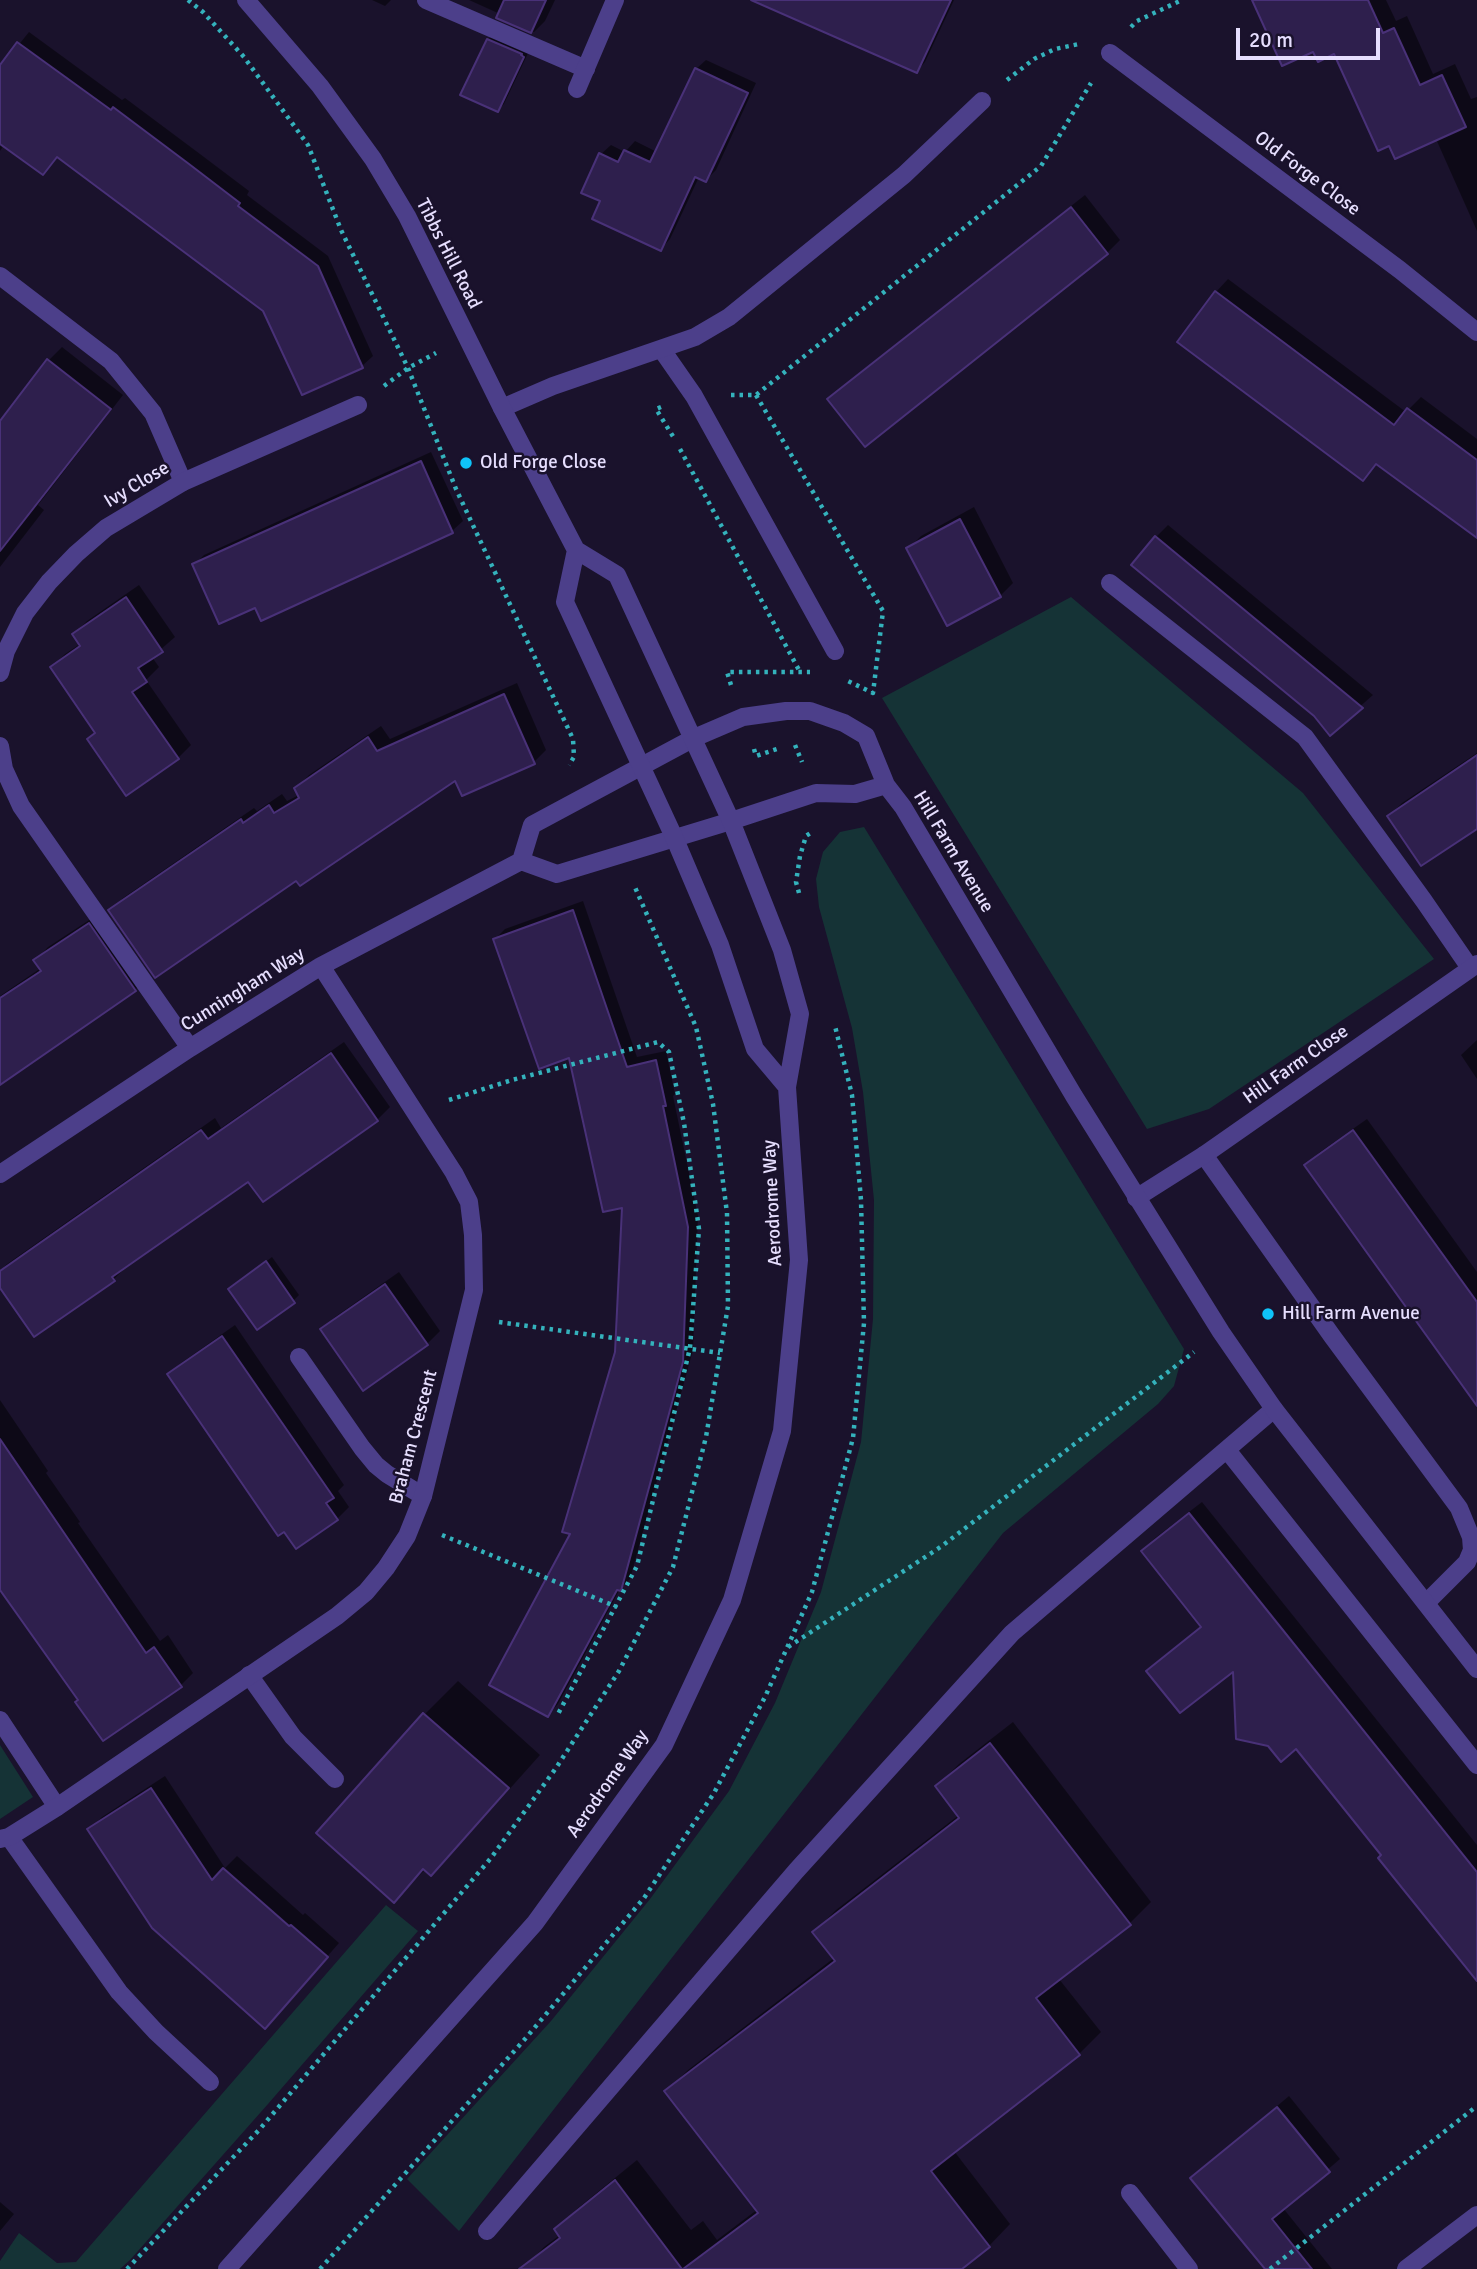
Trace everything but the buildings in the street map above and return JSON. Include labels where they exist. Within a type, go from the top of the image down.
[{"type":"street","name":"Tibbs Hill Road","points":[[246,0],[320,86],[373,159],[407,216],[576,550]]},
{"type":"street","points":[[426,0],[586,69]]},
{"type":"street","points":[[577,89],[615,0]]},
{"type":"street","name":"Old Forge Close","points":[[1110,53],[1400,270],[1477,332]]},
{"type":"street","points":[[502,408],[553,386],[695,337],[729,317],[904,175],[982,101]]},
{"type":"street","points":[[0,276],[111,361],[153,412],[183,482]]},
{"type":"street","points":[[662,350],[694,396],[835,651]]},
{"type":"street","name":"Ivy Close","points":[[0,673],[6,651],[25,612],[76,554],[106,528],[183,482],[358,405]]},
{"type":"street","points":[[694,738],[642,766],[532,824],[521,861],[557,874],[620,853],[674,838],[731,821],[694,738],[617,575],[576,550],[565,602],[642,766],[674,838],[720,944],[754,1049],[787,1087]]},
{"type":"street","points":[[1110,583],[1305,737],[1473,966]]},
{"type":"street","name":"Hill Farm Avenue","points":[[694,738],[743,717],[786,711],[810,711],[844,723],[866,736],[886,785],[903,807],[1136,1198],[1221,1332],[1274,1409],[1477,1669]]},
{"type":"street","points":[[0,746],[4,769],[22,806],[190,1048]]},
{"type":"street","name":"Hill Farm Avenue","points":[[731,821],[816,793],[855,794],[886,785]]},
{"type":"street","name":"Aerodrome Way","points":[[227,2269],[535,1923],[663,1745],[732,1600],[782,1431],[799,1260],[787,1087],[800,1014],[782,950],[731,821]]},
{"type":"street","name":"Cunningham Way","points":[[0,1174],[190,1048],[321,966],[521,861]]},
{"type":"street","name":"Braham Crescent","points":[[5,1838],[57,1807],[337,1616],[366,1592],[386,1568],[407,1536],[423,1496],[474,1290],[469,1202],[454,1173],[321,966]]},
{"type":"street","name":"Hill Farm Close","points":[[1136,1198],[1203,1155],[1473,966]]},
{"type":"street","points":[[1203,1155],[1459,1508],[1471,1537],[1472,1550],[1467,1562],[1427,1602]]},
{"type":"street","points":[[299,1357],[376,1465],[423,1496]]},
{"type":"street","points":[[487,2231],[796,1871],[1012,1633],[1274,1409]]},
{"type":"street","points":[[1227,1450],[1477,1765]]},
{"type":"street","points":[[249,1675],[293,1737],[335,1779]]},
{"type":"street","points":[[0,1720],[57,1807]]},
{"type":"street","points":[[5,1838],[119,1992],[156,2032],[210,2082]]},
{"type":"street","points":[[1130,2193],[1189,2269]]},
{"type":"street","points":[[1406,2269],[1477,2215]]},
{"type":"path","points":[[188,0],[203,12],[244,57],[308,145],[341,230],[408,369],[456,489],[573,739],[574,757],[567,768]]},
{"type":"path","points":[[694,396],[756,395],[1041,166],[1110,53],[1137,21],[1182,0]]},
{"type":"path","points":[[982,101],[1034,58],[1055,49],[1076,43],[1110,53]]},
{"type":"path","points":[[358,405],[408,369],[466,336]]},
{"type":"path","points":[[127,2269],[259,2130],[491,1858],[556,1768],[619,1671],[673,1567],[706,1437],[728,1306],[727,1213],[713,1104],[696,1027],[620,853]]},
{"type":"path","points":[[416,1113],[512,1080],[657,1042],[669,1052],[684,1123],[699,1229],[691,1348],[637,1566],[558,1714]]},
{"type":"path","points":[[467,1319],[550,1328],[720,1353]]},
{"type":"path","points":[[787,1647],[942,1546],[1221,1332]]},
{"type":"path","points":[[413,1521],[486,1555],[617,1607]]},
{"type":"path","points":[[1270,2269],[1477,2106]]},
{"type":"green space","points":[[1071,597],[1303,793],[1434,959],[1209,1109],[1147,1129],[882,698]]},
{"type":"green space","points":[[864,827],[1184,1349],[1174,1386],[1158,1404],[1003,1533],[459,2231],[407,2179],[551,2021],[650,1899],[729,1791],[775,1703],[821,1592],[861,1442],[873,1319],[874,1200],[863,1092],[852,1028],[819,907],[816,879],[823,852],[840,832]]},
{"type":"green space","points":[[0,1745],[33,1797],[0,1819]]},
{"type":"green space","points":[[386,1905],[418,1931],[130,2260],[120,2269],[0,2269],[0,2261],[19,2233],[57,2263],[76,2262]]},
{"type":"place","name":"Old Forge Close","points":[[466,463]]},
{"type":"place","name":"Hill Farm Avenue","points":[[1268,1314]]}]
